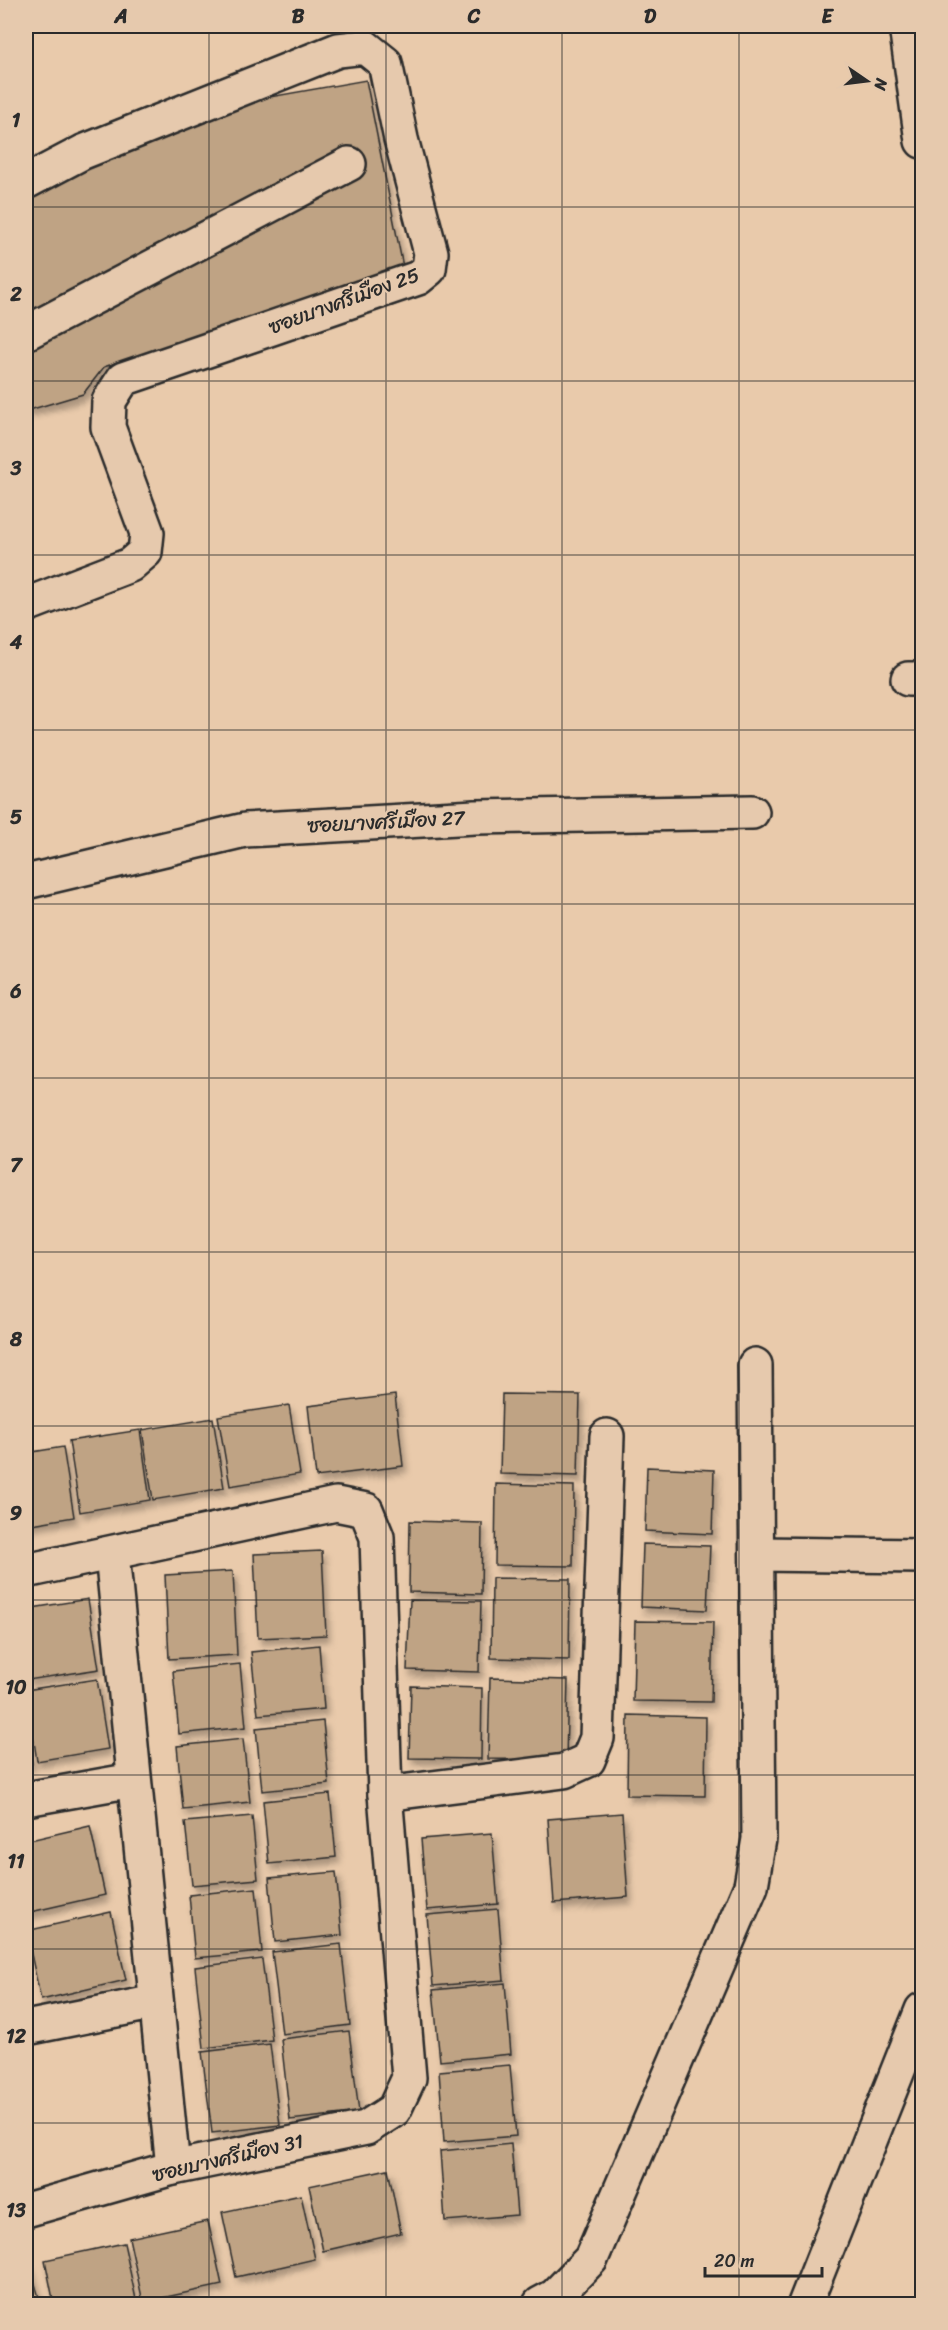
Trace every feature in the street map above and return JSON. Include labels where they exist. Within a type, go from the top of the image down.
[{"type":"street","points":[[906,26],[922,141]]},
{"type":"street","name":"ซอยบางศรีเมือง 25","points":[[26,182],[83,152],[338,50],[365,47],[385,63],[401,139],[431,253],[429,269],[418,278],[123,380],[109,401],[108,427],[147,533],[145,552],[130,565],[26,605]]},
{"type":"street","points":[[26,333],[349,164]]},
{"type":"street","name":"ซอยบางศรีเมือง 27","points":[[26,882],[245,831],[475,817],[752,812]]},
{"type":"street","points":[[540,2304],[555,2296],[591,2259],[751,1886],[759,1839],[755,1365]]},
{"type":"street","points":[[26,1571],[336,1504],[366,1510],[377,1537],[385,1794],[564,1771],[588,1760],[597,1738],[607,1436]]},
{"type":"street","points":[[112,1554],[173,2168]]},
{"type":"street","points":[[757,1554],[922,1556]]},
{"type":"street","points":[[26,1799],[133,1780]]},
{"type":"street","name":"ซอยบางศรีเมือง 31","points":[[26,2210],[173,2168],[366,2128],[394,2110],[409,2078],[385,1794]]},
{"type":"street","points":[[26,2028],[156,2002]]},
{"type":"street","points":[[817,2300],[922,2010]]},
{"type":"building","points":[[366,80],[403,267],[104,367],[83,394],[26,411],[26,198],[191,111]]},
{"type":"building","points":[[502,1394],[580,1395],[578,1476],[500,1474]]},
{"type":"building","points":[[395,1395],[403,1466],[316,1477],[308,1406]]},
{"type":"building","points":[[289,1405],[300,1474],[230,1486],[218,1416]]},
{"type":"building","points":[[213,1418],[224,1488],[153,1500],[142,1430]]},
{"type":"building","points":[[140,1430],[150,1500],[80,1512],[69,1441]]},
{"type":"building","points":[[63,1447],[74,1517],[26,1525],[26,1453]]},
{"type":"building","points":[[647,1467],[714,1470],[712,1534],[645,1531]]},
{"type":"building","points":[[496,1484],[574,1486],[573,1566],[495,1565]]},
{"type":"building","points":[[410,1521],[482,1523],[481,1594],[409,1592]]},
{"type":"building","points":[[643,1544],[710,1546],[707,1610],[641,1607]]},
{"type":"building","points":[[322,1551],[326,1635],[258,1638],[254,1554]]},
{"type":"building","points":[[233,1571],[237,1655],[169,1659],[165,1575]]},
{"type":"building","points":[[492,1578],[570,1579],[569,1660],[491,1658]]},
{"type":"building","points":[[88,1599],[99,1669],[28,1680],[26,1609]]},
{"type":"building","points":[[410,1600],[481,1601],[479,1672],[407,1670]]},
{"type":"building","points":[[635,1621],[713,1622],[711,1702],[633,1701]]},
{"type":"building","points":[[319,1645],[324,1709],[258,1715],[251,1652]]},
{"type":"building","points":[[240,1664],[246,1727],[179,1734],[173,1671]]},
{"type":"building","points":[[490,1678],[568,1680],[566,1760],[488,1759]]},
{"type":"building","points":[[97,1679],[108,1749],[37,1761],[26,1690]]},
{"type":"building","points":[[411,1686],[482,1688],[481,1759],[409,1758]]},
{"type":"building","points":[[628,1715],[706,1717],[705,1796],[627,1795]]},
{"type":"building","points":[[323,1721],[329,1784],[262,1791],[256,1728]]},
{"type":"building","points":[[26,1725],[32,1764],[26,1765]]},
{"type":"building","points":[[243,1739],[250,1802],[183,1809],[177,1746]]},
{"type":"building","points":[[330,1794],[336,1857],[269,1864],[263,1801]]},
{"type":"building","points":[[622,1813],[628,1897],[554,1903],[548,1819]]},
{"type":"building","points":[[252,1816],[258,1879],[192,1885],[185,1822]]},
{"type":"building","points":[[90,1826],[105,1895],[26,1913],[26,1841]]},
{"type":"building","points":[[492,1833],[498,1904],[427,1910],[421,1839]]},
{"type":"building","points":[[336,1872],[342,1935],[275,1942],[269,1878]]},
{"type":"building","points":[[256,1888],[262,1952],[195,1958],[189,1895]]},
{"type":"building","points":[[498,1909],[504,1980],[433,1986],[427,1915]]},
{"type":"building","points":[[111,1912],[126,1980],[41,2000],[26,1931]]},
{"type":"building","points":[[341,1944],[350,2025],[282,2034],[272,1952]]},
{"type":"building","points":[[262,1959],[272,2040],[204,2048],[195,1967]]},
{"type":"building","points":[[505,1983],[511,2054],[440,2061],[433,1990]]},
{"type":"building","points":[[349,2031],[359,2112],[290,2120],[281,2039]]},
{"type":"building","points":[[270,2044],[280,2125],[212,2133],[202,2052]]},
{"type":"building","points":[[510,2065],[516,2136],[444,2142],[439,2071]]},
{"type":"building","points":[[511,2144],[517,2215],[445,2221],[440,2151]]},
{"type":"building","points":[[388,2169],[401,2233],[323,2251],[309,2186]]},
{"type":"building","points":[[301,2195],[315,2259],[236,2277],[222,2212]]},
{"type":"building","points":[[208,2221],[222,2285],[143,2302],[129,2238]]},
{"type":"building","points":[[124,2243],[137,2304],[54,2304],[45,2260]]},
{"type":"building","points":[[29,2264],[41,2304],[26,2304],[26,2265]]}]
